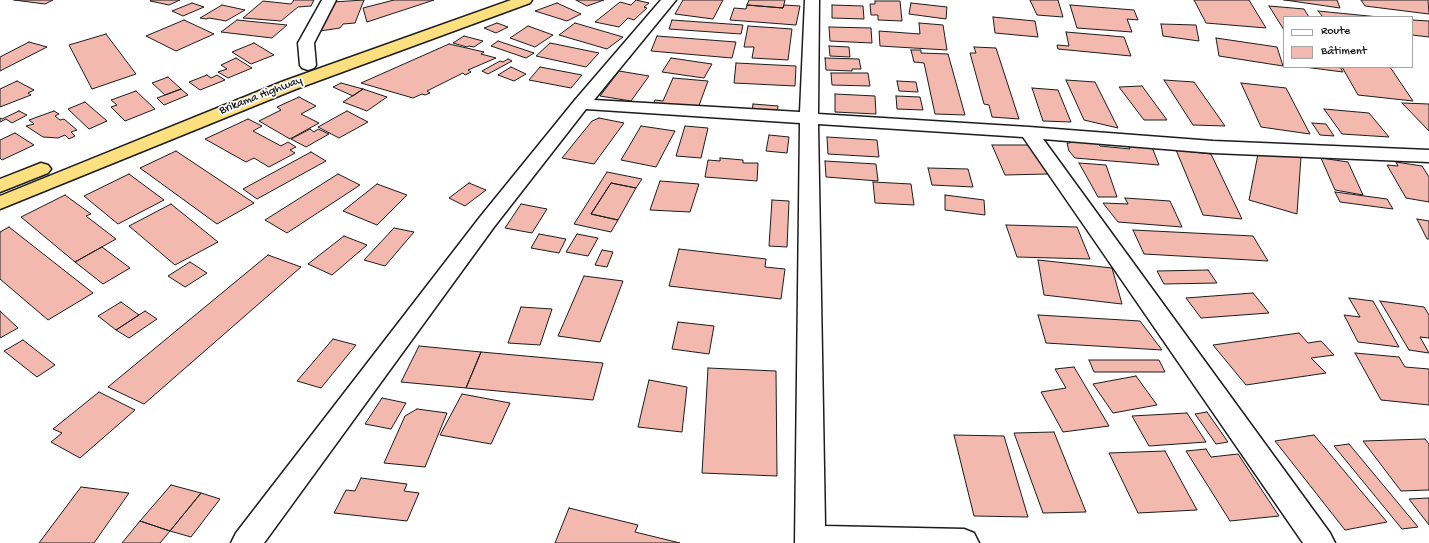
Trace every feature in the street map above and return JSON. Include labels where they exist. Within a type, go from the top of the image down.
[{"type":"highway","name":"Brikama Highway","points":[[0,186],[228,94],[377,39],[494,0]]},
{"type":"highway","name":"Brikama Highway","points":[[0,203],[290,85],[526,0]]},
{"type":"street","points":[[308,65],[306,43],[329,0]]},
{"type":"street","points":[[246,543],[487,222],[581,104],[669,0]]},
{"type":"street","points":[[812,0],[809,119],[810,542],[964,543]]},
{"type":"street","points":[[581,104],[1029,132],[1213,147],[1429,156]]},
{"type":"street","points":[[1029,132],[1320,543]]},
{"type":"building","points":[[14,0],[53,0],[45,4]]},
{"type":"building","points":[[180,0],[169,5],[150,1]]},
{"type":"building","points":[[294,0],[314,0],[311,6],[298,7],[281,21],[243,18],[263,1],[291,4]]},
{"type":"building","points":[[364,0],[355,23],[343,24],[340,28],[320,31],[333,2]]},
{"type":"building","points":[[394,0],[434,0],[367,22],[363,8]]},
{"type":"building","points":[[576,0],[604,0],[587,6]]},
{"type":"building","points":[[636,0],[649,3],[644,7],[647,8],[634,20],[628,18],[619,27],[595,22],[620,2],[631,5]]},
{"type":"building","points":[[683,0],[723,0],[713,19],[675,14]]},
{"type":"building","points":[[749,0],[785,0],[783,8],[747,5]]},
{"type":"building","points":[[1030,0],[1058,0],[1063,17],[1037,15]]},
{"type":"building","points":[[1194,0],[1249,0],[1266,28],[1206,23]]},
{"type":"building","points":[[1285,0],[1337,0],[1340,8]]},
{"type":"building","points":[[1361,0],[1428,0],[1429,14],[1365,6]]},
{"type":"building","points":[[875,1],[900,1],[902,21],[878,20],[878,15],[871,15],[870,4],[875,4]]},
{"type":"building","points":[[192,3],[204,7],[183,16],[172,11]]},
{"type":"building","points":[[557,3],[581,14],[567,21],[535,11]]},
{"type":"building","points":[[911,3],[947,7],[946,19],[909,14]]},
{"type":"building","points":[[222,5],[245,10],[226,21],[200,18]]},
{"type":"building","points":[[747,5],[783,8],[784,5],[800,6],[796,25],[730,20],[734,8],[746,9]]},
{"type":"building","points":[[832,5],[863,6],[864,19],[832,18]]},
{"type":"building","points":[[1070,5],[1134,10],[1138,20],[1127,19],[1132,32],[1077,28]]},
{"type":"building","points":[[1269,6],[1304,9],[1308,16],[1283,16],[1283,28]]},
{"type":"building","points":[[1318,11],[1369,16],[1322,16]]},
{"type":"building","points":[[993,17],[1035,21],[1038,37],[995,33]]},
{"type":"building","points":[[184,20],[214,34],[176,51],[146,36]]},
{"type":"building","points":[[237,20],[287,25],[272,38],[221,32]]},
{"type":"building","points":[[672,20],[743,25],[741,34],[669,29]]},
{"type":"building","points":[[1413,20],[1429,21],[1429,37],[1413,35]]},
{"type":"building","points":[[497,23],[508,27],[496,33],[484,28]]},
{"type":"building","points":[[575,23],[623,37],[607,49],[559,35]]},
{"type":"building","points":[[919,23],[943,25],[947,50],[880,46],[879,31],[920,34]]},
{"type":"building","points":[[1161,24],[1196,25],[1199,41],[1163,36]]},
{"type":"building","points":[[528,26],[553,35],[535,47],[510,38]]},
{"type":"building","points":[[748,26],[792,29],[788,60],[752,58],[754,47],[744,47]]},
{"type":"building","points":[[829,27],[871,28],[872,43],[830,41]]},
{"type":"building","points":[[1066,32],[1124,37],[1131,56],[1058,49],[1057,45],[1069,46]]},
{"type":"building","points":[[106,34],[136,74],[92,89],[69,45]]},
{"type":"building","points":[[464,36],[483,41],[474,47],[467,47],[453,43]]},
{"type":"building","points":[[657,36],[736,42],[732,58],[651,51]]},
{"type":"building","points":[[1216,38],[1277,47],[1283,66],[1219,56]]},
{"type":"building","points":[[498,41],[534,53],[526,58],[491,46]]},
{"type":"building","points":[[29,42],[47,47],[0,71],[0,57]]},
{"type":"building","points":[[254,43],[274,55],[251,64],[232,52]]},
{"type":"building","points":[[550,43],[599,53],[586,67],[536,56]]},
{"type":"building","points":[[449,44],[484,52],[481,54],[496,58],[468,70],[471,72],[465,75],[463,73],[427,91],[430,93],[425,95],[422,94],[413,98],[361,83]]},
{"type":"building","points":[[829,46],[849,47],[850,57],[830,56]]},
{"type":"building","points":[[974,47],[996,48],[1019,119],[992,117],[989,105],[984,104],[970,53],[976,53]]},
{"type":"building","points":[[911,50],[921,50],[921,53],[948,54],[965,115],[935,114],[924,63],[914,62]]},
{"type":"building","points":[[236,58],[252,68],[228,78],[218,72],[227,69],[221,65]]},
{"type":"building","points":[[671,58],[712,64],[704,78],[662,72]]},
{"type":"building","points":[[825,58],[859,59],[861,69],[852,69],[852,71],[826,70]]},
{"type":"building","points":[[508,59],[512,61],[488,74],[482,71],[500,61],[503,62]]},
{"type":"building","points":[[736,63],[796,66],[795,86],[734,83]]},
{"type":"building","points":[[511,67],[526,74],[514,81],[498,75]]},
{"type":"building","points":[[540,67],[582,75],[571,88],[529,80]]},
{"type":"building","points":[[1312,68],[1341,68],[1343,72]]},
{"type":"building","points":[[1343,68],[1391,68],[1413,101],[1358,95]]},
{"type":"building","points":[[619,71],[649,76],[631,101],[600,96]]},
{"type":"building","points":[[831,73],[868,73],[870,86],[832,85]]},
{"type":"building","points":[[207,75],[211,78],[217,75],[225,80],[200,90],[189,82]]},
{"type":"building","points":[[168,77],[181,89],[165,95],[152,83]]},
{"type":"building","points":[[673,78],[708,81],[697,111],[652,106],[655,100],[663,101]]},
{"type":"building","points":[[1066,80],[1095,82],[1118,128],[1084,120]]},
{"type":"building","points":[[1164,80],[1194,82],[1225,126],[1193,125]]},
{"type":"building","points":[[17,81],[34,90],[28,93],[31,95],[0,107],[0,89]]},
{"type":"building","points":[[897,81],[916,82],[918,92],[899,91]]},
{"type":"building","points":[[341,83],[363,89],[353,96],[333,87]]},
{"type":"building","points":[[1241,83],[1286,88],[1310,134],[1261,127]]},
{"type":"building","points":[[1142,86],[1167,120],[1144,120],[1119,87]]},
{"type":"building","points":[[1032,88],[1058,90],[1071,122],[1043,121]]},
{"type":"building","points":[[181,89],[188,95],[164,105],[157,98]]},
{"type":"building","points":[[363,89],[387,97],[367,111],[343,102]]},
{"type":"building","points":[[136,91],[155,109],[125,121],[111,107],[117,105],[111,100]]},
{"type":"building","points":[[835,94],[875,96],[876,114],[835,112]]},
{"type":"building","points":[[896,96],[920,97],[923,110],[897,109]]},
{"type":"building","points":[[299,97],[316,106],[301,114],[319,123],[290,139],[259,121],[281,110],[277,107]]},
{"type":"building","points":[[85,102],[107,121],[89,129],[68,109]]},
{"type":"building","points":[[1402,103],[1429,104],[1429,131]]},
{"type":"building","points":[[753,104],[778,106],[777,115],[752,113]]},
{"type":"building","points":[[1324,109],[1369,113],[1389,137],[1342,134]]},
{"type":"building","points":[[19,111],[27,115],[12,123],[6,119],[0,122],[0,118],[2,119]]},
{"type":"building","points":[[54,111],[59,114],[55,116],[60,120],[64,119],[77,130],[71,132],[75,136],[69,139],[65,135],[58,138],[43,137],[26,126],[34,124],[29,120]]},
{"type":"building","points":[[347,111],[368,122],[339,138],[318,127]]},
{"type":"building","points":[[599,118],[624,123],[594,164],[562,158],[592,121]]},
{"type":"building","points":[[248,119],[262,126],[253,131],[281,146],[288,142],[296,147],[290,150],[295,153],[269,167],[254,158],[246,162],[205,139]]},
{"type":"building","points":[[1312,123],[1326,124],[1334,136],[1320,135]]},
{"type":"building","points":[[641,126],[675,131],[656,167],[621,160]]},
{"type":"building","points":[[685,126],[708,128],[701,158],[676,156]]},
{"type":"building","points":[[310,129],[314,132],[318,129],[329,134],[306,147],[291,139]]},
{"type":"building","points":[[15,133],[34,145],[2,160],[0,158],[0,140]]},
{"type":"building","points":[[769,135],[789,137],[787,153],[766,151]]},
{"type":"building","points":[[827,137],[877,140],[879,157],[828,154]]},
{"type":"building","points":[[1070,141],[1098,143],[1100,146],[1130,149],[1128,145],[1152,147],[1159,165],[1075,158],[1069,151],[1067,143],[1070,143]]},
{"type":"building","points":[[992,145],[1033,145],[1048,174],[1005,175]]},
{"type":"building","points":[[1176,150],[1211,154],[1242,219],[1203,215]]},
{"type":"building","points":[[176,151],[254,203],[217,224],[140,168]]},
{"type":"building","points":[[311,152],[326,161],[257,199],[243,189]]},
{"type":"building","points":[[1258,154],[1301,157],[1297,214],[1249,200]]},
{"type":"building","points":[[720,158],[743,160],[743,163],[758,163],[757,181],[705,177],[708,160],[720,161]]},
{"type":"building","points":[[1321,158],[1348,162],[1363,195],[1335,190]]},
{"type":"building","points":[[825,161],[876,164],[878,181],[826,177]]},
{"type":"building","points":[[1396,162],[1422,166],[1429,177],[1429,202],[1406,198],[1387,165],[1398,166]]},
{"type":"building","points":[[1079,163],[1106,165],[1117,197],[1098,197]]},
{"type":"building","points":[[928,168],[968,169],[973,187],[932,185]]},
{"type":"building","points":[[607,172],[642,179],[636,188],[611,183],[591,214],[618,220],[611,232],[574,224]]},
{"type":"building","points":[[129,174],[164,200],[118,224],[84,196]]},
{"type":"building","points":[[338,174],[360,185],[287,233],[265,220]]},
{"type":"building","points":[[660,181],[699,184],[690,212],[650,210]]},
{"type":"building","points":[[873,182],[911,184],[914,205],[875,203]]},
{"type":"building","points":[[469,183],[486,190],[465,206],[449,198]]},
{"type":"building","points":[[611,183],[636,188],[618,220],[591,214]]},
{"type":"building","points":[[377,184],[407,195],[377,225],[343,211]]},
{"type":"building","points":[[1335,192],[1387,199],[1393,209],[1340,202]]},
{"type":"building","points":[[65,195],[91,214],[86,216],[116,239],[75,262],[21,217]]},
{"type":"building","points":[[945,195],[984,200],[985,215],[945,210]]},
{"type":"building","points":[[1125,198],[1170,201],[1182,227],[1118,222],[1103,203],[1128,204]]},
{"type":"building","points":[[772,200],[789,201],[787,247],[769,246]]},
{"type":"building","points":[[171,204],[218,242],[175,265],[129,226]]},
{"type":"building","points":[[521,204],[547,209],[532,233],[505,228]]},
{"type":"building","points":[[1417,219],[1429,221],[1429,239],[1427,239]]},
{"type":"building","points":[[1006,225],[1077,227],[1090,259],[1017,257]]},
{"type":"building","points":[[9,227],[93,293],[48,320],[0,279],[0,232]]},
{"type":"building","points":[[394,228],[414,232],[385,266],[364,260]]},
{"type":"building","points":[[1133,230],[1253,236],[1268,261],[1144,254]]},
{"type":"building","points":[[539,234],[566,239],[559,253],[531,248]]},
{"type":"building","points":[[577,234],[598,238],[588,256],[566,252]]},
{"type":"building","points":[[344,236],[367,245],[332,275],[308,264]]},
{"type":"building","points":[[102,247],[130,268],[103,284],[75,262]]},
{"type":"building","points":[[679,249],[766,259],[765,267],[785,269],[781,299],[669,286]]},
{"type":"building","points":[[602,250],[613,252],[607,267],[595,265]]},
{"type":"building","points":[[268,255],[301,267],[144,404],[108,387]]},
{"type":"building","points":[[1038,260],[1112,268],[1122,304],[1044,295]]},
{"type":"building","points":[[190,262],[207,273],[185,287],[168,276]]},
{"type":"building","points":[[1208,270],[1217,283],[1164,284],[1157,271]]},
{"type":"building","points":[[584,276],[623,281],[600,342],[558,336]]},
{"type":"building","points":[[1253,293],[1269,313],[1201,318],[1186,298]]},
{"type":"building","points":[[1349,298],[1373,301],[1399,347],[1358,342],[1344,315],[1360,317]]},
{"type":"building","points":[[1380,301],[1424,307],[1429,315],[1429,338],[1420,337],[1429,353],[1409,350]]},
{"type":"building","points":[[121,302],[139,315],[116,330],[98,316]]},
{"type":"building","points":[[521,307],[552,309],[540,345],[508,343]]},
{"type":"building","points":[[0,311],[18,328],[0,338]]},
{"type":"building","points":[[145,311],[157,319],[129,338],[116,330]]},
{"type":"building","points":[[1038,315],[1140,321],[1162,350],[1046,343]]},
{"type":"building","points":[[678,322],[714,326],[709,354],[672,349]]},
{"type":"building","points":[[1299,333],[1308,343],[1321,341],[1334,355],[1311,358],[1326,373],[1246,385],[1213,345]]},
{"type":"building","points":[[333,339],[356,345],[321,388],[297,381]]},
{"type":"building","points":[[23,340],[55,365],[37,377],[4,351]]},
{"type":"building","points":[[419,346],[481,352],[466,388],[401,382]]},
{"type":"building","points":[[481,352],[603,363],[593,400],[466,388]]},
{"type":"building","points":[[1355,353],[1399,357],[1405,367],[1429,369],[1429,405],[1381,400]]},
{"type":"building","points":[[1089,360],[1159,360],[1165,372],[1094,372]]},
{"type":"building","points":[[1074,367],[1109,426],[1063,432],[1041,392],[1066,388],[1055,369]]},
{"type":"building","points":[[708,368],[776,371],[777,476],[702,473]]},
{"type":"building","points":[[1136,376],[1157,405],[1113,413],[1093,384]]},
{"type":"building","points":[[649,380],[687,387],[682,432],[638,427]]},
{"type":"building","points":[[99,392],[135,410],[80,458],[51,442],[62,433],[53,429]]},
{"type":"building","points":[[462,394],[510,403],[491,444],[440,435]]},
{"type":"building","points":[[382,398],[406,403],[391,429],[365,424]]},
{"type":"building","points":[[417,409],[447,413],[425,467],[384,463],[405,416]]},
{"type":"building","points":[[1207,412],[1228,442],[1216,444],[1195,414]]},
{"type":"building","points":[[1187,413],[1206,442],[1149,446],[1132,416]]},
{"type":"building","points":[[1054,432],[1086,512],[1043,513],[1014,433]]},
{"type":"building","points":[[954,435],[1004,436],[1028,517],[974,516]]},
{"type":"building","points":[[1314,435],[1387,522],[1345,530],[1275,441]]},
{"type":"building","points":[[1425,439],[1429,444],[1429,490],[1401,491],[1363,441]]},
{"type":"building","points":[[1349,444],[1418,527],[1402,529],[1334,446]]},
{"type":"building","points":[[1206,449],[1211,457],[1238,454],[1279,516],[1230,521],[1186,451]]},
{"type":"building","points":[[1165,451],[1197,510],[1138,513],[1109,453]]},
{"type":"building","points":[[361,478],[407,484],[404,491],[419,493],[407,521],[334,513],[346,490],[355,491]]},
{"type":"building","points":[[171,485],[201,493],[170,531],[140,521]]},
{"type":"building","points":[[81,487],[129,493],[94,543],[39,543]]},
{"type":"building","points":[[201,493],[220,499],[191,537],[170,531]]},
{"type":"building","points":[[1429,498],[1429,525],[1409,499]]},
{"type":"building","points":[[569,508],[638,525],[635,532],[680,543],[555,543]]},
{"type":"building","points":[[140,521],[170,531],[160,543],[122,543]]}]
